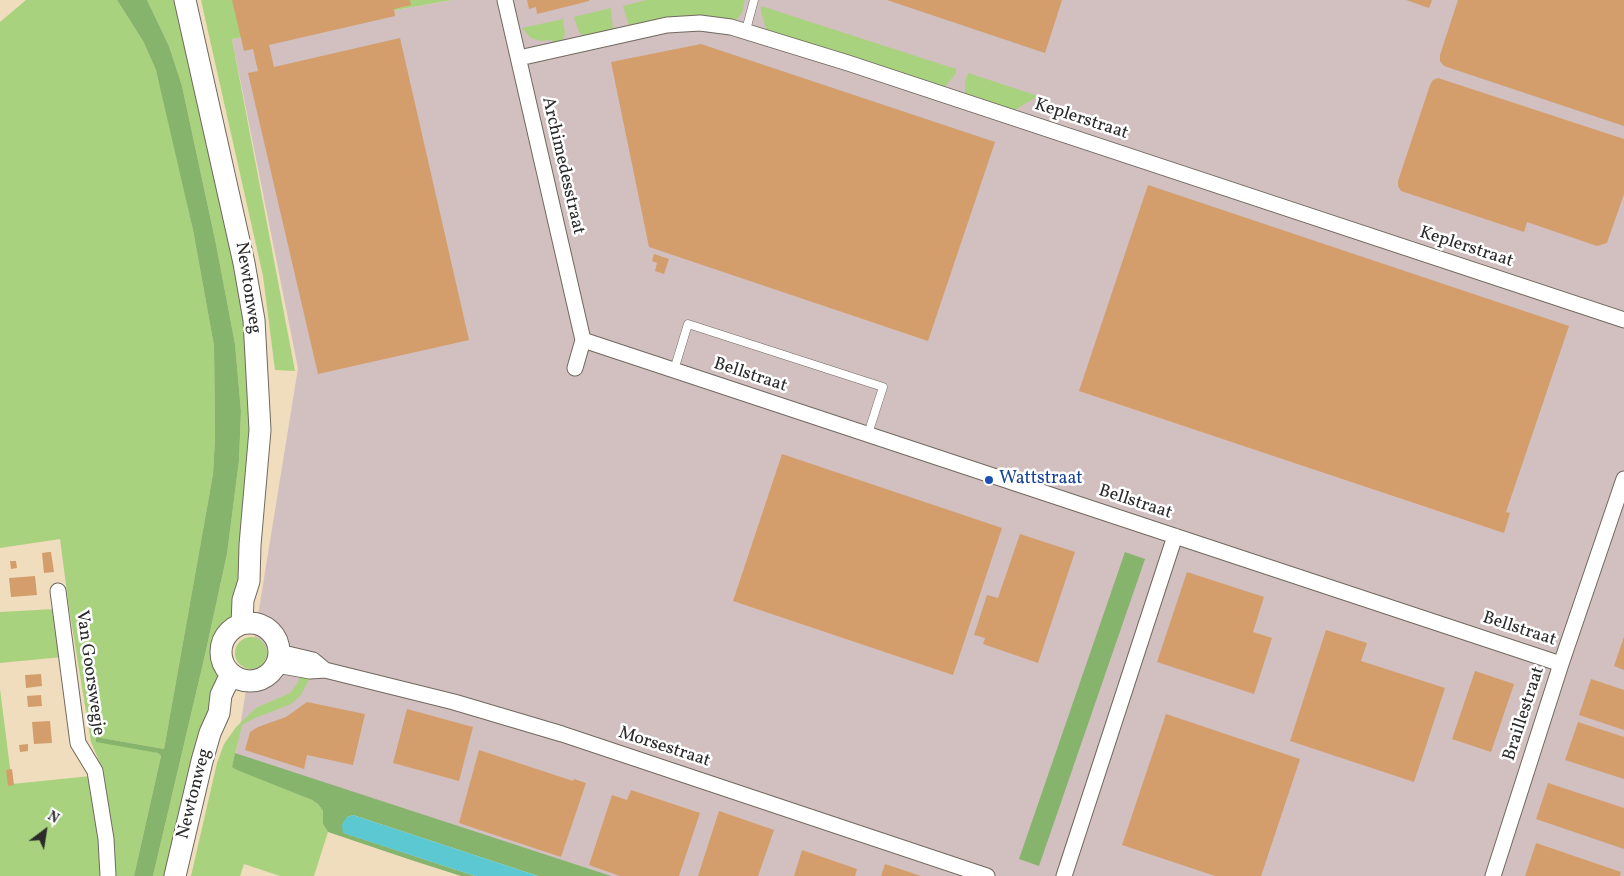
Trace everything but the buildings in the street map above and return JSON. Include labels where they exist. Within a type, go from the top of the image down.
[{"type":"main road","name":"Newtonweg","points":[[185,0],[244,263],[254,320],[260,430],[248,581],[256,599],[250,624]]},
{"type":"main road","points":[[250,624],[266,628],[273,635],[278,643],[278,658],[267,677],[251,682],[237,677],[225,666],[222,646],[230,633],[250,624]]},
{"type":"main road","name":"Newtonweg","points":[[175,876],[210,734],[219,713],[233,700],[237,677]]},
{"type":"street","name":"Archimedesstraat","points":[[505,0],[583,340]]},
{"type":"street","name":"Keplerstraat","points":[[519,58],[667,25],[700,23],[731,26],[1624,320]]},
{"type":"street","points":[[575,368],[583,340]]},
{"type":"street","name":"Bellstraat","points":[[583,340],[1560,664]]},
{"type":"street","name":"Braillestraat","points":[[1493,876],[1560,664],[1624,479]]},
{"type":"street","points":[[1064,876],[1175,536]]},
{"type":"street","name":"Van Goorswegje","points":[[58,591],[78,743],[95,770],[106,839],[108,876]]},
{"type":"street","name":"Morsestraat","points":[[278,658],[310,671],[325,670],[454,702],[562,734],[987,876]]},
{"type":"lane","points":[[746,30],[754,0]]},
{"type":"lane","points":[[674,370],[688,324],[883,387],[868,434]]},
{"type":"shaded area","points":[[452,0],[1624,0],[1624,876],[604,876],[235,758],[298,368],[232,39]]},
{"type":"green space","points":[[26,0],[117,0],[143,41],[156,70],[168,115],[193,230],[214,346],[215,438],[213,474],[164,749],[96,737],[158,753],[161,756],[134,876],[112,876],[104,773],[91,742],[69,608],[60,539],[0,548],[0,22]]},
{"type":"green space","points":[[117,0],[147,0],[169,46],[182,86],[216,244],[235,344],[241,411],[239,461],[227,554],[153,876],[134,876],[161,756],[158,753],[96,742],[96,737],[164,749],[213,474],[215,438],[214,346],[193,230],[156,70],[143,41]]},
{"type":"green space","points":[[147,0],[178,0],[249,333],[250,489],[233,622],[222,633],[218,642],[216,656],[222,677],[168,876],[153,876],[227,554],[239,461],[241,411],[235,344],[216,244],[182,86],[169,46]]},
{"type":"green space","points":[[201,0],[452,0],[232,39],[295,371],[275,370],[263,276]]},
{"type":"green space","points":[[646,0],[745,0],[742,13],[735,21],[661,19],[629,25],[623,6]]},
{"type":"green space","points":[[761,6],[956,69],[956,73],[944,88],[766,29]]},
{"type":"green space","points":[[611,8],[613,29],[584,36],[579,32],[574,17]]},
{"type":"green space","points":[[563,19],[565,33],[563,41],[553,43],[552,40],[541,41],[531,38],[522,28]]},
{"type":"green space","points":[[968,73],[1035,95],[1035,98],[1013,111],[965,95],[965,82]]},
{"type":"green space","points":[[1125,552],[1145,559],[1039,866],[1019,859]]},
{"type":"green space","points":[[55,609],[62,657],[0,663],[0,612]]},
{"type":"green space","points":[[251,637],[262,642],[267,653],[262,664],[251,669],[240,664],[235,653],[240,642]]},
{"type":"green space","points":[[301,675],[310,677],[300,696],[291,704],[242,725],[232,767],[318,804],[323,811],[323,824],[328,832],[314,876],[280,876],[244,864],[240,876],[191,876],[217,763],[224,744],[236,727],[256,708],[290,693]]},
{"type":"green space","points":[[0,689],[12,784],[91,776],[102,876],[0,876]]},
{"type":"green space","points":[[235,753],[611,876],[538,876],[353,815],[347,817],[344,833],[475,876],[461,876],[411,860],[328,832],[323,824],[323,811],[318,804],[232,767]]},
{"type":"water","points":[[353,815],[538,876],[475,876],[343,833],[342,825],[344,821],[347,817]]},
{"type":"place","name":"Wattstraat","points":[[989,480]]}]
